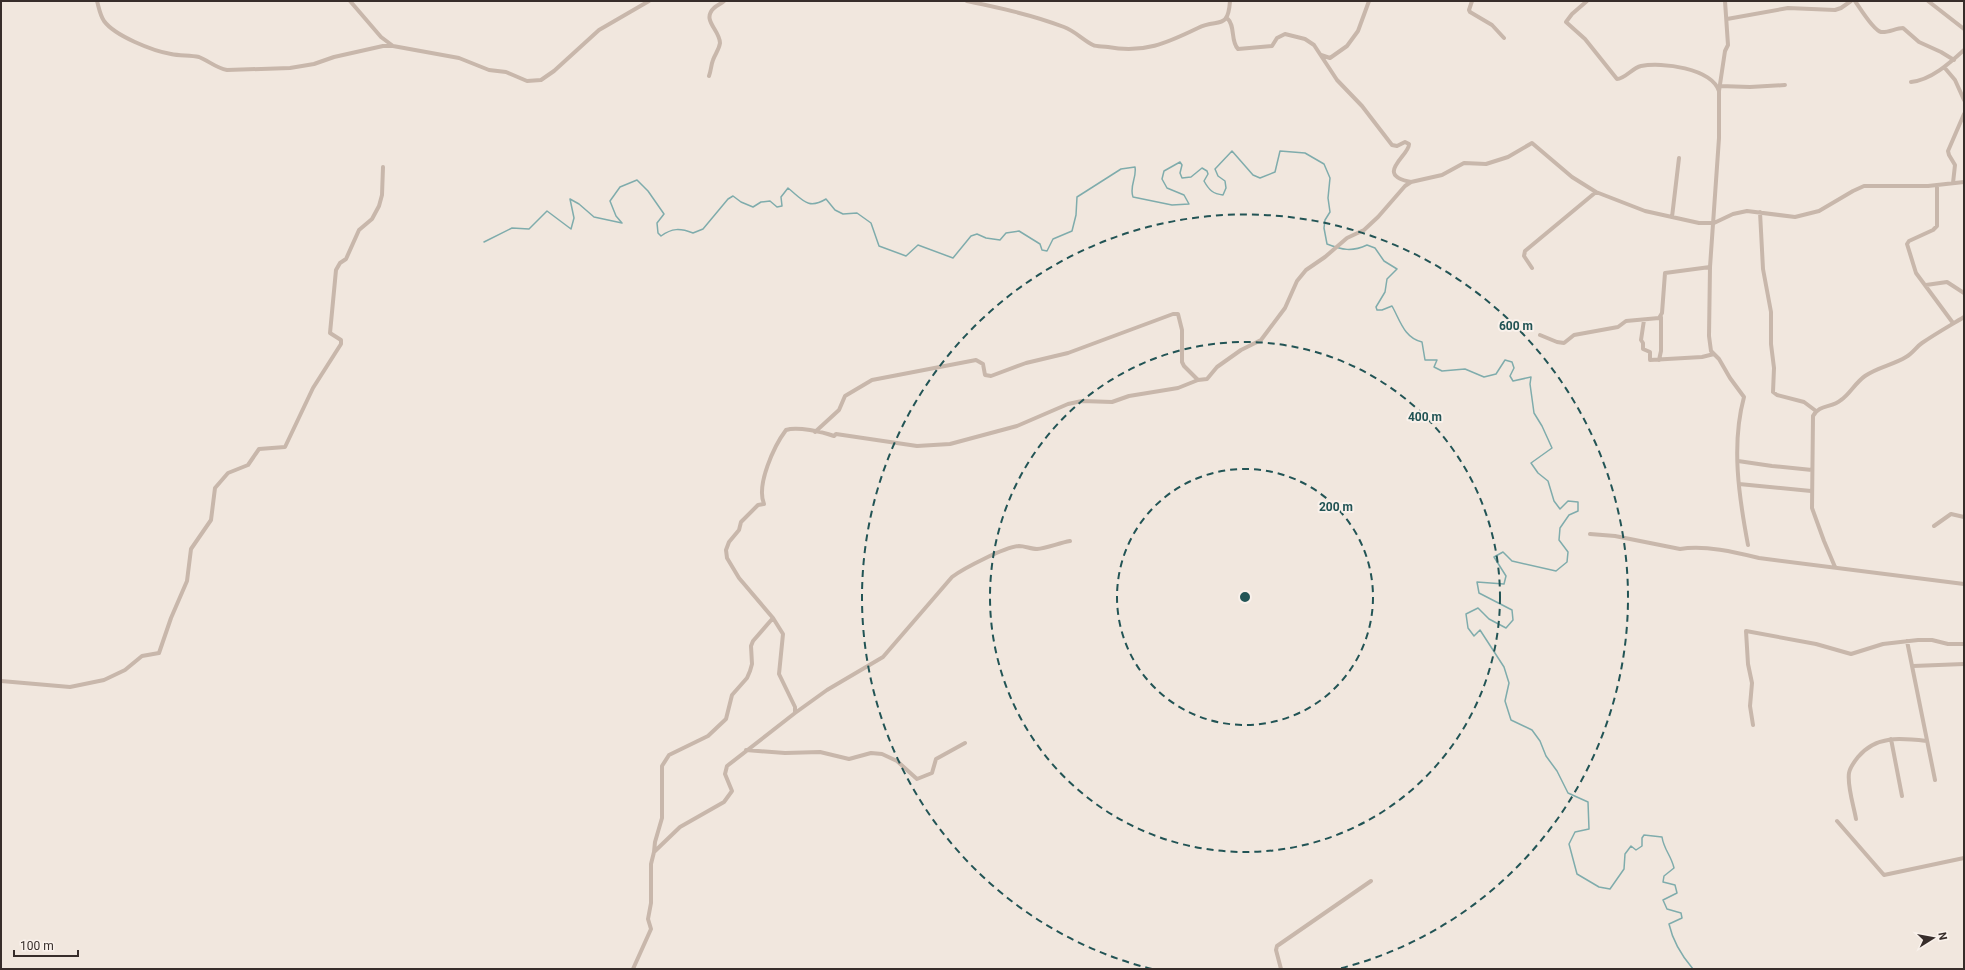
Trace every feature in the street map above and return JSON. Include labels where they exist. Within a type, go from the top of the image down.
[{"type":"street","points":[[97,1],[101,15],[105,22],[116,32],[164,52],[199,58],[221,69],[290,68],[314,64],[334,57],[383,46],[393,46],[459,58],[490,70],[506,72],[527,81],[540,80],[554,71],[599,30],[649,1]]},
{"type":"street","points":[[350,1],[381,37],[393,46]]},
{"type":"street","points":[[709,76],[712,61],[719,49],[720,41],[717,33],[710,23],[710,17],[712,9],[724,1]]},
{"type":"street","points":[[967,1],[1018,12],[1069,29],[1093,45],[1123,50],[1139,50],[1170,41],[1198,27],[1223,21],[1227,18],[1230,1]]},
{"type":"street","points":[[1328,67],[1330,58],[1348,46],[1358,31],[1369,1]]},
{"type":"street","points":[[1472,1],[1469,10],[1470,12],[1492,25],[1504,38]]},
{"type":"street","points":[[1587,1],[1572,14],[1566,22],[1586,39],[1617,79],[1640,66],[1676,66],[1698,72],[1707,77],[1719,88],[1785,85]]},
{"type":"street","points":[[1725,1],[1728,45],[1723,61],[1719,88],[1714,223],[1710,267],[1709,336],[1710,348],[1720,359],[1730,378],[1744,394],[1738,433],[1738,460],[1739,484],[1748,545]]},
{"type":"street","points":[[1727,19],[1788,8],[1835,10],[1851,1]]},
{"type":"street","points":[[1855,1],[1871,24],[1878,31],[1882,32],[1903,28],[1919,42],[1954,60]]},
{"type":"street","points":[[1928,1],[1964,29]]},
{"type":"street","points":[[1227,18],[1232,24],[1235,46],[1238,49],[1272,46],[1276,38],[1288,34],[1311,42],[1337,80],[1362,106],[1392,145],[1397,146],[1405,142],[1409,144],[1408,148],[1397,161],[1395,174],[1399,178],[1411,182]]},
{"type":"street","points":[[1911,82],[1918,81],[1944,67],[1964,50]]},
{"type":"street","points":[[1320,55],[1330,58]]},
{"type":"street","points":[[1944,67],[1956,80],[1964,100]]},
{"type":"street","points":[[1953,183],[1955,164],[1948,156],[1948,151],[1964,114]]},
{"type":"street","points":[[795,713],[795,707],[780,677],[779,667],[783,636],[773,618],[739,578],[727,558],[727,547],[739,530],[741,522],[758,504],[764,504],[762,498],[764,481],[774,452],[785,432],[795,429],[834,436],[836,434],[917,446],[939,445],[963,441],[1017,426],[1068,404],[1082,401],[1112,402],[1136,394],[1178,388],[1198,380],[1207,379],[1217,367],[1241,350],[1261,340],[1285,308],[1297,281],[1306,270],[1325,257],[1347,238],[1364,230],[1378,217],[1405,186],[1411,182],[1442,175],[1464,163],[1486,164],[1508,157],[1532,143],[1576,180],[1596,192],[1645,211],[1699,223],[1714,223],[1733,214],[1760,212],[1795,217],[1819,211],[1864,186],[1937,185],[1964,182]]},
{"type":"street","points":[[1672,217],[1679,158]]},
{"type":"street","points":[[1,681],[70,687],[104,680],[125,670],[142,656],[159,653],[171,618],[187,581],[189,558],[192,547],[211,520],[213,511],[213,493],[228,473],[248,465],[259,449],[285,447],[313,388],[341,344],[341,340],[330,334],[336,270],[340,263],[346,259],[359,230],[372,219],[379,206],[382,195],[383,167]]},
{"type":"street","points":[[1937,185],[1937,226],[1934,230],[1909,241],[1907,244],[1916,273],[1953,323]]},
{"type":"street","points":[[1532,268],[1524,256],[1525,251],[1596,192]]},
{"type":"street","points":[[1760,212],[1763,269],[1771,312],[1774,392],[1777,395],[1804,402],[1816,411]]},
{"type":"street","points":[[1659,360],[1665,273],[1710,267]]},
{"type":"street","points":[[1926,285],[1946,282],[1964,293]]},
{"type":"street","points":[[815,432],[839,410],[845,396],[872,380],[976,360],[982,364],[985,375],[991,376],[1026,363],[1088,346],[1119,333],[1142,327],[1173,314],[1178,314],[1182,328],[1182,362],[1198,380]]},
{"type":"street","points":[[1540,335],[1556,342],[1564,343],[1570,337],[1579,333],[1618,327],[1626,321],[1661,317]]},
{"type":"street","points":[[1835,567],[1815,520],[1811,501],[1813,416],[1816,411],[1837,404],[1865,376],[1906,357],[1922,343],[1964,317]]},
{"type":"street","points":[[1644,320],[1641,340],[1643,343],[1642,348],[1650,352],[1650,360],[1714,354]]},
{"type":"street","points":[[1738,460],[1772,466],[1812,470]]},
{"type":"street","points":[[1739,484],[1811,491]]},
{"type":"street","points":[[1934,526],[1951,514],[1964,517]]},
{"type":"street","points":[[1590,534],[1615,536],[1680,549],[1689,548],[1733,552],[1759,558],[1964,584]]},
{"type":"street","points":[[654,852],[680,827],[728,798],[732,789],[725,774],[725,769],[746,750],[827,690],[880,660],[952,577],[977,562],[1015,547],[1035,549],[1070,541]]},
{"type":"street","points":[[633,969],[651,929],[648,920],[651,903],[651,864],[655,842],[662,818],[662,766],[669,755],[708,736],[726,719],[732,695],[743,683],[750,671],[752,664],[751,646],[753,641],[773,618]]},
{"type":"street","points":[[1753,725],[1750,706],[1752,683],[1748,664],[1746,631],[1771,637],[1816,644],[1851,654],[1883,644],[1907,641],[1926,640],[1948,644],[1964,644]]},
{"type":"street","points":[[1907,641],[1935,780]]},
{"type":"street","points":[[1913,666],[1964,664]]},
{"type":"street","points":[[1856,819],[1849,775],[1853,763],[1866,748],[1882,740],[1906,738],[1926,741]]},
{"type":"street","points":[[1891,739],[1902,796]]},
{"type":"street","points":[[746,750],[785,753],[820,752],[849,759],[871,753],[882,754],[898,761],[917,780],[932,773],[934,761],[939,757],[965,743]]},
{"type":"street","points":[[1837,821],[1884,875],[1964,858]]},
{"type":"street","points":[[1281,969],[1276,950],[1277,946],[1371,881]]},
{"type":"waterway","points":[[484,242],[512,228],[529,229],[547,211],[571,229],[574,218],[570,199],[579,204],[594,217],[622,223],[616,216],[610,201],[620,187],[637,180],[648,191],[664,214],[657,223],[658,233],[661,236],[673,230],[684,230],[693,233],[703,229],[728,199],[733,196],[741,202],[753,207],[761,202],[770,201],[777,207],[782,206],[781,197],[788,188],[802,200],[810,204],[815,204],[826,199],[835,210],[843,214],[857,213],[871,223],[879,246],[906,256],[918,245],[953,258],[971,236],[977,234],[986,238],[1000,240],[1006,233],[1019,231],[1040,244],[1042,250],[1047,251],[1053,239],[1072,231],[1076,215],[1077,197],[1121,169],[1135,167],[1132,189],[1133,197],[1172,205],[1189,204],[1184,195],[1167,188],[1162,179],[1164,171],[1180,162],[1182,165],[1180,173],[1182,178],[1191,177],[1202,168],[1207,171],[1208,174],[1204,181],[1208,187],[1214,193],[1223,195],[1226,188],[1225,181],[1218,176],[1215,169],[1232,151],[1253,175],[1260,178],[1275,172],[1280,151],[1305,153],[1324,164],[1330,178],[1328,198],[1330,212],[1325,220],[1324,228],[1327,244],[1337,248],[1347,249],[1357,249],[1367,245],[1375,248],[1384,261],[1397,269],[1387,279],[1385,292],[1376,307],[1377,310],[1382,310],[1392,306],[1407,333],[1411,337],[1422,342],[1425,360],[1437,360],[1434,367],[1442,371],[1465,369],[1484,377],[1496,374],[1505,360],[1512,362],[1514,368],[1510,376],[1513,381],[1531,377],[1530,384],[1534,413],[1552,448],[1531,463],[1538,473],[1548,481],[1554,501],[1560,509],[1568,501],[1578,502],[1578,511],[1569,515],[1560,528],[1559,540],[1568,552],[1567,562],[1556,571],[1512,561],[1503,552],[1494,557],[1506,576],[1504,584],[1477,582],[1479,593],[1512,610],[1513,620],[1506,628],[1489,619],[1478,608],[1466,614],[1468,628],[1474,636],[1480,630],[1504,667],[1509,683],[1505,701],[1511,720],[1532,730],[1540,741],[1546,756],[1557,771],[1568,793],[1588,802],[1589,829],[1575,832],[1569,844],[1577,874],[1599,887],[1610,889],[1624,869],[1625,854],[1631,846],[1636,850],[1642,846],[1642,838],[1644,835],[1662,837],[1664,846],[1674,868],[1664,876],[1663,882],[1675,885],[1677,893],[1663,900],[1667,909],[1681,913],[1682,918],[1669,924],[1678,948],[1693,969]]}]
